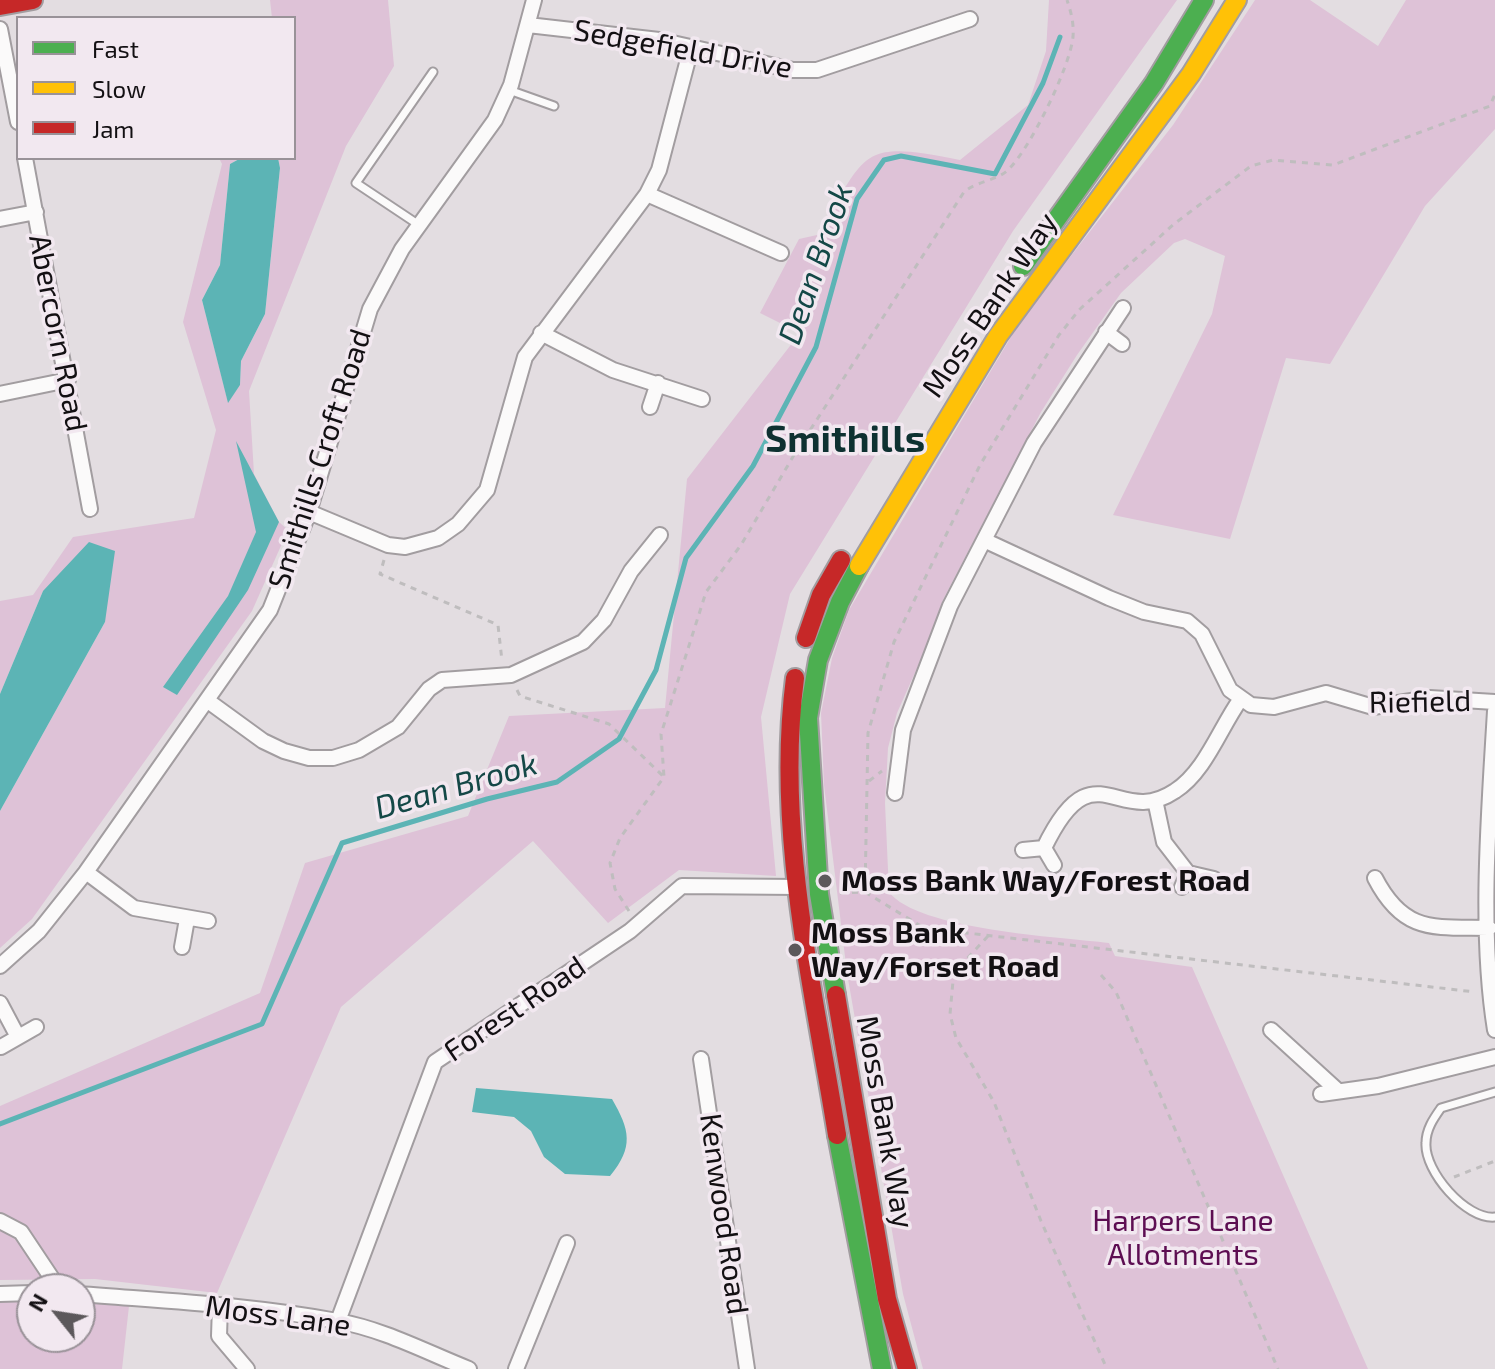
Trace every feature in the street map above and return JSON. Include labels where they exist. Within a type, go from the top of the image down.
[{"type":"main road","points":[[0,6],[33,0]]},
{"type":"main road","name":"Moss Bank Way","points":[[1014,278],[1154,83],[1204,0]]},
{"type":"main road","name":"Moss Bank Way","points":[[907,1369],[887,1299],[819,894],[808,718],[818,660],[840,602],[872,542],[998,336],[1191,74],[1237,0]]},
{"type":"main road","name":"Moss Bank Way","points":[[901,459],[989,316]]},
{"type":"main road","name":"Moss Bank Way","points":[[848,548],[821,595],[799,658],[787,724],[798,887],[848,1215],[882,1369]]},
{"type":"street","name":"Smithills Croft Road","points":[[0,966],[39,931],[86,872],[270,610],[309,512],[370,309],[384,278],[419,225],[495,120],[509,90],[534,0]]},
{"type":"street","name":"Sedgefield Drive","points":[[528,25],[659,40],[793,70],[817,70],[970,19]]},
{"type":"street","points":[[0,29],[16,112]]},
{"type":"street","points":[[929,32],[935,48]]},
{"type":"street","points":[[309,512],[388,545],[405,547],[438,538],[474,509],[487,490],[496,466],[525,357],[647,194],[659,170],[691,48]]},
{"type":"street","name":"Abercorn Road","points":[[25,160],[90,509]]},
{"type":"street","points":[[647,194],[781,253]]},
{"type":"street","points":[[0,219],[36,212]]},
{"type":"street","points":[[895,793],[907,717],[948,612],[1034,443],[1123,308]]},
{"type":"street","points":[[1106,332],[1122,344]]},
{"type":"street","points":[[541,333],[613,370],[702,399]]},
{"type":"street","points":[[0,394],[68,380]]},
{"type":"street","points":[[650,407],[658,383]]},
{"type":"street","points":[[986,541],[1109,598],[1156,615],[1176,617],[1196,626],[1210,648],[1223,680],[1240,700],[1188,781],[1155,800],[1133,801],[1096,793],[1083,795],[1062,814],[1044,848]]},
{"type":"street","points":[[208,701],[263,741],[284,751],[309,758],[333,758],[381,740],[398,727],[429,689],[442,680],[508,676],[583,642],[604,620],[631,571],[659,543]]},
{"type":"street","points":[[1102,613],[1109,598]]},
{"type":"street","name":"Riefield","points":[[1240,700],[1274,707],[1326,693],[1373,707],[1430,698],[1495,702]]},
{"type":"street","points":[[1495,711],[1489,928],[1495,1030]]},
{"type":"street","points":[[898,762],[914,763]]},
{"type":"street","points":[[1155,800],[1164,842],[1185,880],[1214,879]]},
{"type":"street","points":[[1023,850],[1044,848]]},
{"type":"street","points":[[1044,848],[1054,865]]},
{"type":"street","points":[[86,872],[134,908],[208,921]]},
{"type":"street","points":[[1375,878],[1389,902],[1419,925],[1489,928]]},
{"type":"street","name":"Forest Road","points":[[338,1321],[435,1062],[637,925],[689,884],[774,890],[798,887]]},
{"type":"street","points":[[182,947],[187,919]]},
{"type":"street","points":[[0,1003],[18,1037]]},
{"type":"street","points":[[1,1047],[36,1027]]},
{"type":"street","points":[[1271,1030],[1338,1091]]},
{"type":"street","points":[[1321,1094],[1378,1086],[1495,1057]]},
{"type":"street","name":"Kenwood Road","points":[[701,1059],[747,1369]]},
{"type":"street","points":[[0,1221],[21,1232],[48,1273]]},
{"type":"street","points":[[516,1369],[567,1243]]},
{"type":"street","name":"Moss Lane","points":[[96,1295],[220,1306],[338,1321],[376,1331],[469,1369]]},
{"type":"street","points":[[220,1306],[219,1336],[247,1369]]},
{"type":"lane","points":[[419,225],[356,183],[433,72]]},
{"type":"lane","points":[[509,90],[554,106]]},
{"type":"lane","points":[[1495,1092],[1450,1103],[1435,1116],[1426,1149],[1444,1189],[1480,1215],[1495,1217]]},
{"type":"path","points":[[637,925],[615,889],[610,863],[620,838],[664,777],[661,734],[706,592],[741,545],[794,455],[964,192],[1005,173],[1018,159],[1064,73],[1073,20],[1067,0]]},
{"type":"path","points":[[865,892],[868,733],[894,642],[980,465],[1059,335],[1079,310],[1174,224],[1251,166],[1273,160],[1333,165],[1490,106],[1495,94]]},
{"type":"path","points":[[388,545],[380,574],[498,625],[508,676],[520,696],[609,724],[664,777]]},
{"type":"path","points":[[819,894],[865,892],[924,928],[1492,995]]},
{"type":"path","points":[[989,935],[964,962],[953,981],[950,1014],[956,1038],[994,1102],[1041,1221],[1107,1369]]},
{"type":"path","points":[[1101,975],[1116,992],[1278,1369]]},
{"type":"path","points":[[1444,1189],[1451,1178],[1495,1161]]},
{"type":"green space","points":[[270,0],[388,0],[394,66],[346,146],[249,391],[254,474],[279,522],[288,530],[252,611],[32,919],[0,948],[0,811],[105,622],[43,591],[0,694],[0,601],[33,595],[73,537],[194,518],[216,430],[183,322],[222,164],[220,160],[237,160],[230,164],[220,265],[202,300],[228,402],[240,385],[241,361],[265,314],[278,160],[296,160],[296,16],[272,16]]},
{"type":"green space","points":[[1049,0],[1177,0],[1013,231],[790,594],[761,717],[776,876],[679,870],[608,923],[533,841],[341,1007],[217,1293],[96,1279],[96,1273],[16,1273],[16,1280],[0,1280],[0,1106],[260,993],[305,863],[468,816],[509,716],[665,708],[687,479],[800,333],[760,313],[799,239],[817,235],[847,185],[869,158],[902,151],[960,160],[1028,105],[1046,51]]},
{"type":"green space","name":"Harpers Lane Allotments","points":[[1255,0],[1310,0],[1378,46],[1406,0],[1495,0],[1495,129],[1425,206],[1330,364],[1286,358],[1230,539],[1113,515],[1212,314],[1225,256],[1185,239],[1174,243],[1121,293],[1041,412],[943,600],[897,713],[888,748],[885,803],[889,892],[905,905],[958,923],[992,930],[1109,943],[1115,956],[1192,967],[1368,1369],[923,1369],[903,1294],[847,973],[824,785],[821,713],[832,658],[849,610],[1021,320],[1173,125]]},
{"type":"green space","points":[[16,1296],[16,1353],[96,1353],[96,1299],[129,1306],[122,1369],[0,1369],[0,1297]]},
{"type":"water","points":[[237,160],[278,160],[280,168],[265,314],[241,361],[240,385],[228,403],[202,300],[220,265],[230,164]]},
{"type":"water","points":[[236,441],[279,522],[248,590],[177,695],[163,687],[228,596],[256,532]]},
{"type":"water","points":[[89,542],[115,551],[105,622],[0,811],[0,694],[43,591]]},
{"type":"water","points":[[476,1088],[612,1099],[623,1120],[627,1138],[618,1166],[610,1176],[565,1174],[544,1157],[531,1131],[514,1117],[472,1112]]},
{"type":"waterway","name":"Dean Brook","points":[[0,1124],[262,1024],[342,843],[487,799],[557,782],[619,739],[656,670],[686,558],[753,466],[816,347],[857,199],[884,160],[901,156],[995,174],[1043,83],[1060,37]]},
{"type":"traffic: fast","points":[[1023,266],[1154,83],[1204,0]]},
{"type":"traffic: fast","points":[[836,995],[819,894],[808,718],[818,660],[840,602],[859,566]]},
{"type":"traffic: fast","points":[[837,1135],[882,1369]]},
{"type":"traffic: slow","points":[[859,566],[998,336],[1191,74],[1237,0]]},
{"type":"traffic: jam","points":[[0,6],[33,0]]},
{"type":"traffic: jam","points":[[806,638],[821,595],[841,560]]},
{"type":"traffic: jam","points":[[795,678],[790,735],[793,850],[808,965],[837,1135]]},
{"type":"traffic: jam","points":[[836,995],[887,1299],[907,1369]]},
{"type":"place","name":"Moss Bank Way/Forest Road","points":[[825,881]]},
{"type":"place","name":"Moss Bank Way/Forset Road","points":[[795,950]]},
{"type":"district","name":"Smithills","points":[[845,439]]}]
